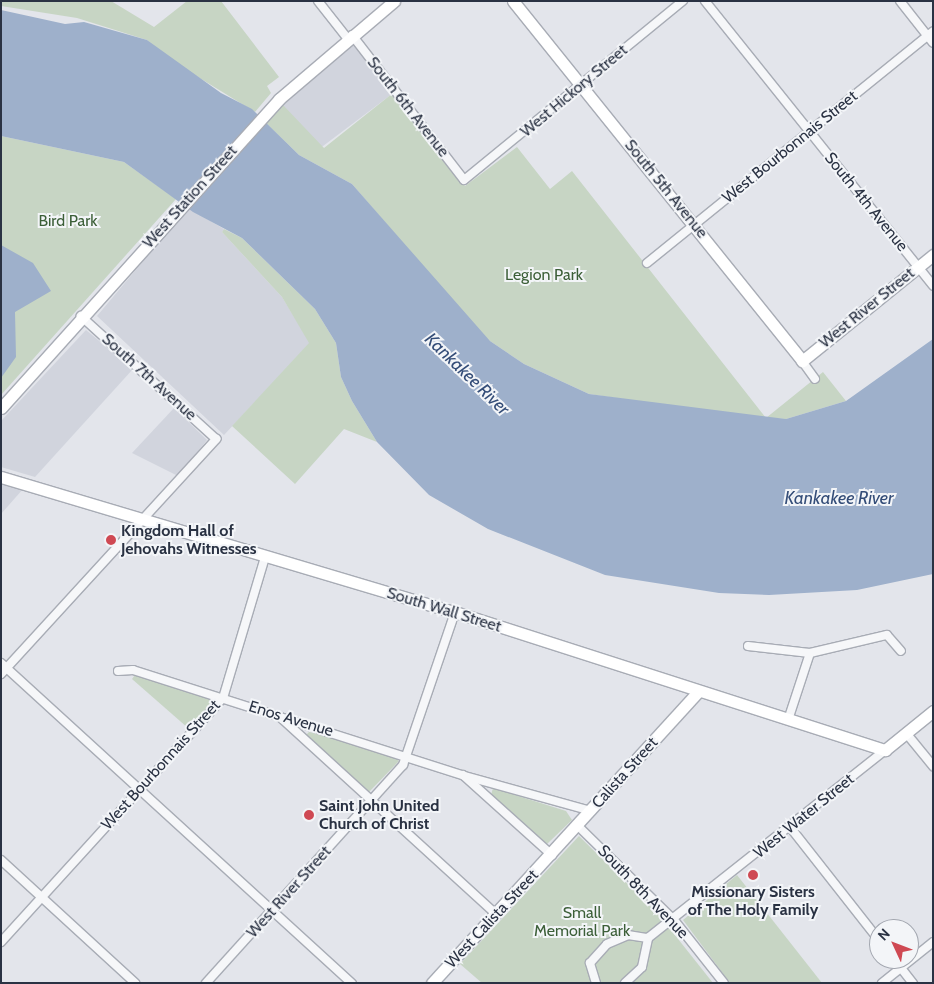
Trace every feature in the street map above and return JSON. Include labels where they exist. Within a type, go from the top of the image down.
[{"type":"main road","name":"West Station Street","points":[[1,408],[279,99],[350,36],[394,1]]},
{"type":"main road","name":"South 5th Avenue","points":[[513,1],[695,224],[802,360]]},
{"type":"main road","name":"West River Street","points":[[802,360],[933,255]]},
{"type":"main road","name":"South Wall Street","points":[[1,476],[265,557],[455,612],[698,692],[789,716],[885,750]]},
{"type":"main road","name":"Calista Street","points":[[552,855],[698,692]]},
{"type":"main road","name":"West Water Street","points":[[885,750],[933,711]]},
{"type":"main road","name":"West Calista Street","points":[[432,983],[552,855]]},
{"type":"street","name":"South 6th Avenue","points":[[318,1],[350,36],[464,180]]},
{"type":"street","name":"West Hickory Street","points":[[464,180],[683,1]]},
{"type":"street","name":"South 4th Avenue","points":[[705,1],[933,286]]},
{"type":"street","points":[[900,1],[930,34],[933,43]]},
{"type":"street","name":"West Bourbonnais Street","points":[[647,263],[930,34]]},
{"type":"street","name":"South 7th Avenue","points":[[82,316],[216,439],[143,518]]},
{"type":"street","name":"South 5th Avenue","points":[[802,360],[815,378]]},
{"type":"street","points":[[143,518],[3,668],[352,983]]},
{"type":"street","name":"West Bourbonnais Street","points":[[1,942],[223,698],[265,557]]},
{"type":"street","name":"West River Street","points":[[206,983],[372,801],[408,756],[455,612]]},
{"type":"street","points":[[748,646],[810,654],[887,636],[901,651]]},
{"type":"street","points":[[789,716],[810,654]]},
{"type":"street","name":"Enos Avenue","points":[[118,671],[133,670],[463,775],[591,811]]},
{"type":"street","points":[[277,715],[497,915]]},
{"type":"street","points":[[906,733],[933,766]]},
{"type":"street","name":"West Water Street","points":[[648,938],[674,920],[885,750]]},
{"type":"street","name":"Enos Avenue","points":[[463,775],[552,855]]},
{"type":"street","name":"South 8th Avenue","points":[[578,826],[674,920],[724,983]]},
{"type":"street","points":[[790,827],[869,927]]},
{"type":"street","points":[[1,860],[135,983]]},
{"type":"street","points":[[596,983],[590,963],[607,944],[628,935],[648,938],[642,967],[625,983]]},
{"type":"street","points":[[919,953],[933,942]]},
{"type":"street","points":[[882,983],[900,969]]},
{"type":"street","points":[[902,969],[913,983]]},
{"type":"shaded area","points":[[355,43],[393,93],[317,150],[279,100]]},
{"type":"shaded area","points":[[188,208],[224,229],[222,232],[282,297],[310,343],[224,435],[97,316]]},
{"type":"shaded area","points":[[86,330],[133,369],[35,477],[1,467],[1,421]]},
{"type":"shaded area","points":[[174,408],[207,440],[178,476],[132,453]]},
{"type":"shaded area","points":[[1,482],[23,489],[1,514]]},
{"type":"green space","points":[[1,1],[111,1],[154,27],[187,1],[221,1],[279,77],[267,86],[271,93],[255,112],[172,61],[147,40],[77,18],[1,6]]},
{"type":"green space","name":"Legion Park","points":[[393,93],[465,186],[517,147],[550,189],[572,171],[766,418],[589,394],[524,364],[484,337],[352,184],[299,155],[265,122],[283,105],[324,148]]},
{"type":"green space","name":"Bird Park","points":[[1,136],[124,162],[176,199],[1,395]]},
{"type":"green space","points":[[224,229],[242,238],[315,309],[336,343],[341,377],[352,401],[377,442],[344,429],[295,484],[232,426],[309,343],[282,297],[222,232]]},
{"type":"green space","points":[[823,372],[846,401],[786,419],[766,418]]},
{"type":"green space","points":[[135,675],[209,699],[211,704],[188,728],[132,679]]},
{"type":"green space","points":[[310,731],[393,756],[399,761],[368,793],[306,735]]},
{"type":"green space","points":[[493,788],[566,811],[572,820],[547,844],[491,795]]},
{"type":"green space","name":"Small Memorial Park","points":[[579,836],[659,915],[713,983],[482,983],[460,964]]},
{"type":"green space","points":[[737,875],[822,983],[730,983],[683,920]]},
{"type":"water","name":"Kankakee River","points":[[1,10],[65,24],[84,22],[147,40],[221,93],[252,109],[299,155],[352,184],[490,341],[524,364],[589,394],[786,419],[846,401],[933,339],[933,574],[857,590],[769,595],[719,593],[605,575],[488,529],[429,495],[377,442],[352,401],[341,377],[336,343],[315,309],[242,238],[193,212],[124,162],[1,136]]},
{"type":"water","points":[[1,245],[33,263],[51,291],[15,312],[16,357],[1,378]]},
{"type":"place","name":"Kingdom Hall of Jehovahs Witnesses","points":[[111,540]]},
{"type":"place","name":"Saint John United Church of Christ","points":[[309,815]]},
{"type":"place","name":"Missionary Sisters of The Holy Family","points":[[753,875]]}]
